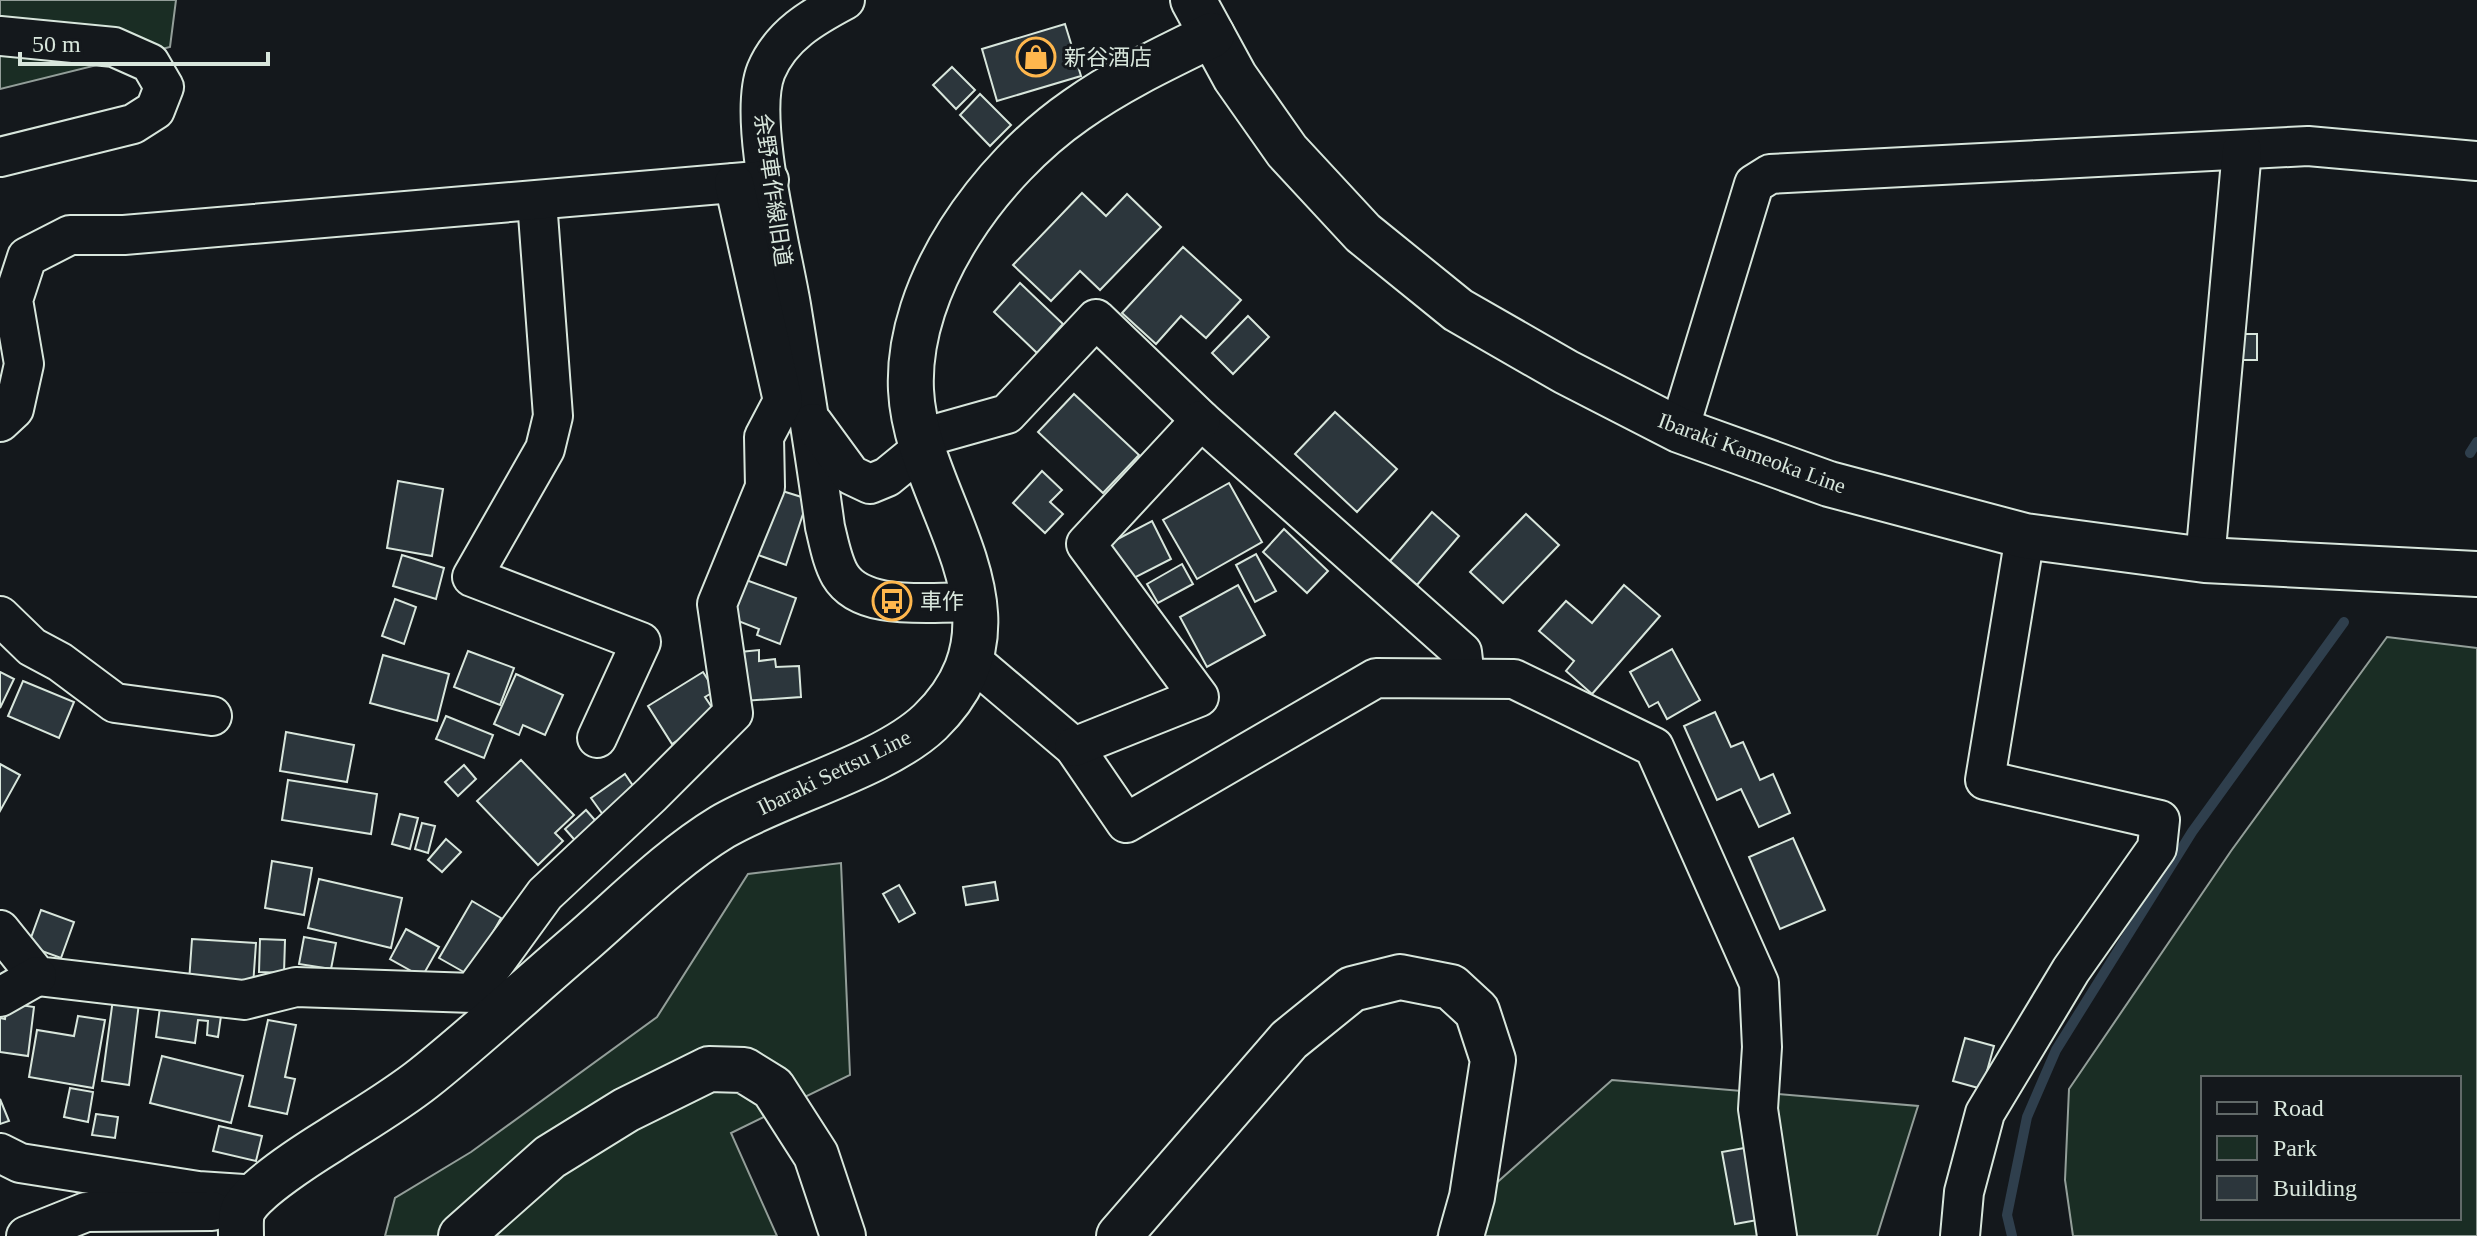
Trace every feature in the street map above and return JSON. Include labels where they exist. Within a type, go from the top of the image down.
[{"type":"main road","name":"Ibaraki Kameoka Line","points":[[1203,17],[1235,77],[1287,151],[1363,233],[1458,310],[1566,372],[1679,430],[1829,484],[2025,536],[2205,560],[2477,574]]},
{"type":"main road","name":"Ibaraki Settsu Line","points":[[247,1214],[322,1145],[421,1080],[671,865],[718,830],[772,800],[872,758],[911,737],[931,721],[947,701],[969,658],[974,603],[972,579],[954,523],[919,444],[911,394],[911,350],[933,276],[976,211],[1017,161],[1072,112],[1121,81],[1203,17]]},
{"type":"main road","points":[[1119,1236],[1289,1040],[1352,989],[1400,977],[1451,987],[1477,1011],[1493,1060],[1472,1197],[1461,1236]]},
{"type":"main road","points":[[461,1236],[550,1157],[626,1110],[709,1069],[744,1070],[773,1088],[816,1155],[843,1236]]},
{"type":"street","name":"余野車作線旧道","points":[[845,0],[810,18],[785,40],[767,69],[761,90],[752,182],[810,417],[825,527],[841,575],[862,594],[892,601],[974,603]]},
{"type":"street","points":[[0,36],[114,47],[150,63],[164,87],[155,110],[133,124],[0,157]]},
{"type":"street","points":[[1679,430],[1754,184],[1770,174],[2308,146],[2477,161]]},
{"type":"street","points":[[2205,560],[2242,150]]},
{"type":"street","points":[[0,422],[14,409],[24,364],[11,272],[27,257],[70,235],[124,235],[752,182],[783,401],[764,437],[765,487],[717,604],[733,713],[545,894],[473,993],[296,987],[244,1000],[37,976],[0,997]]},
{"type":"street","points":[[537,201],[553,416],[545,449],[472,577],[641,642],[597,738]]},
{"type":"street","points":[[833,556],[855,496],[870,484],[887,477],[919,444],[1007,414],[1096,319],[1201,420],[1462,652],[1465,678]]},
{"type":"street","name":"余野車作線旧道","points":[[810,417],[851,475],[870,484]]},
{"type":"street","points":[[1074,747],[1199,697],[1086,544],[1201,420]]},
{"type":"street","points":[[1960,1236],[1964,1192],[1985,1113],[2071,970],[2157,848],[2160,820],[1985,780],[2025,536]]},
{"type":"street","points":[[0,616],[32,647],[60,662],[115,703],[212,716]]},
{"type":"street","points":[[969,658],[1074,747],[1126,823],[1376,678],[1514,679],[1654,747],[1759,983],[1762,1047],[1758,1109],[1777,1236]]},
{"type":"street","points":[[0,930],[37,976]]},
{"type":"street","points":[[0,1153],[20,1163],[198,1191],[247,1214]]},
{"type":"street","points":[[26,1236],[86,1212],[247,1214]]},
{"type":"green space","points":[[0,0],[176,0],[170,47],[0,89]]},
{"type":"green space","points":[[2387,637],[2477,648],[2477,1236],[2073,1236],[2065,1180],[2069,1089],[2231,851]]},
{"type":"green space","points":[[841,863],[850,1075],[731,1133],[777,1236],[385,1236],[395,1198],[471,1152],[657,1017],[748,874]]},
{"type":"green space","points":[[1612,1080],[1918,1106],[1877,1236],[1437,1236]]},
{"type":"building","points":[[1065,24],[1081,76],[997,101],[982,49]]},
{"type":"building","points":[[952,67],[975,90],[956,109],[933,85]]},
{"type":"building","points":[[980,94],[1011,125],[990,146],[960,115]]},
{"type":"building","points":[[1082,193],[1106,216],[1127,194],[1161,227],[1100,290],[1080,271],[1051,301],[1013,265]]},
{"type":"building","points":[[1183,247],[1241,300],[1206,338],[1181,316],[1156,344],[1122,313]]},
{"type":"building","points":[[1020,283],[1063,324],[1037,353],[994,312]]},
{"type":"building","points":[[1248,316],[1269,337],[1233,374],[1212,353]]},
{"type":"building","points":[[2235,334],[2257,334],[2257,360],[2235,360]]},
{"type":"building","points":[[1074,394],[1139,455],[1103,493],[1038,432]]},
{"type":"building","points":[[1335,412],[1397,469],[1357,512],[1295,454]]},
{"type":"building","points":[[1042,471],[1062,490],[1050,502],[1063,514],[1045,533],[1013,503]]},
{"type":"building","points":[[398,481],[443,489],[432,556],[387,548]]},
{"type":"building","points":[[1229,483],[1262,542],[1197,579],[1163,520]]},
{"type":"building","points":[[779,490],[808,499],[786,565],[758,555]]},
{"type":"building","points":[[1432,512],[1459,536],[1417,585],[1390,561]]},
{"type":"building","points":[[1526,514],[1559,545],[1503,603],[1470,572]]},
{"type":"building","points":[[1152,521],[1171,559],[1130,580],[1110,543]]},
{"type":"building","points":[[1284,529],[1328,571],[1307,593],[1263,552]]},
{"type":"building","points":[[1256,554],[1276,591],[1255,602],[1236,565]]},
{"type":"building","points":[[402,555],[444,568],[436,599],[393,586]]},
{"type":"building","points":[[1182,564],[1193,584],[1158,603],[1147,584]]},
{"type":"building","points":[[746,580],[796,598],[780,644],[757,635],[759,629],[733,619]]},
{"type":"building","points":[[1238,585],[1265,635],[1207,667],[1180,617]]},
{"type":"building","points":[[1624,585],[1660,616],[1592,694],[1566,671],[1574,661],[1539,631],[1566,601],[1592,623]]},
{"type":"building","points":[[395,599],[416,607],[404,644],[382,636]]},
{"type":"building","points":[[1672,649],[1700,700],[1667,719],[1658,702],[1649,707],[1630,672]]},
{"type":"building","points":[[759,650],[759,661],[775,659],[776,667],[799,666],[801,697],[743,701],[740,652]]},
{"type":"building","points":[[468,651],[514,668],[500,705],[454,687]]},
{"type":"building","points":[[383,655],[449,674],[437,721],[370,703]]},
{"type":"building","points":[[0,672],[14,679],[0,708]]},
{"type":"building","points":[[703,672],[715,691],[705,697],[717,715],[672,744],[648,706]]},
{"type":"building","points":[[516,674],[563,695],[545,735],[523,725],[519,735],[494,724]]},
{"type":"building","points":[[23,681],[74,702],[59,738],[8,716]]},
{"type":"building","points":[[1715,712],[1731,747],[1743,742],[1760,780],[1773,774],[1790,813],[1759,827],[1741,789],[1717,800],[1684,726]]},
{"type":"building","points":[[446,716],[493,735],[484,758],[436,739]]},
{"type":"building","points":[[286,732],[354,745],[347,782],[280,771]]},
{"type":"building","points":[[521,760],[574,815],[555,833],[563,841],[538,865],[477,801]]},
{"type":"building","points":[[0,764],[20,775],[0,811]]},
{"type":"building","points":[[464,765],[476,779],[458,796],[445,782]]},
{"type":"building","points":[[625,774],[640,796],[606,819],[591,798]]},
{"type":"building","points":[[288,780],[377,794],[371,834],[282,820]]},
{"type":"building","points":[[586,810],[601,827],[580,846],[565,829]]},
{"type":"building","points":[[400,814],[418,818],[410,849],[392,844]]},
{"type":"building","points":[[422,823],[435,826],[428,853],[415,849]]},
{"type":"building","points":[[1793,838],[1825,910],[1780,929],[1749,857]]},
{"type":"building","points":[[446,839],[461,852],[442,872],[428,860]]},
{"type":"building","points":[[272,861],[312,868],[304,915],[265,908]]},
{"type":"building","points":[[319,879],[402,898],[391,948],[308,928]]},
{"type":"building","points":[[995,882],[998,900],[966,905],[963,887]]},
{"type":"building","points":[[899,885],[915,913],[899,922],[883,894]]},
{"type":"building","points":[[472,901],[501,918],[469,975],[439,958]]},
{"type":"building","points":[[41,910],[74,922],[61,958],[28,946]]},
{"type":"building","points":[[406,929],[439,947],[422,977],[390,959]]},
{"type":"building","points":[[304,937],[336,943],[331,969],[299,964]]},
{"type":"building","points":[[192,939],[256,943],[253,986],[189,982]]},
{"type":"building","points":[[260,939],[285,940],[284,973],[259,972]]},
{"type":"building","points":[[113,999],[139,1003],[129,1085],[102,1081]]},
{"type":"building","points":[[161,1000],[222,1009],[218,1037],[207,1035],[208,1021],[198,1020],[195,1043],[156,1037]]},
{"type":"building","points":[[7,1003],[34,1007],[28,1056],[0,1052],[0,1018],[5,1019]]},
{"type":"building","points":[[78,1016],[105,1020],[93,1088],[29,1077],[37,1030],[74,1036]]},
{"type":"building","points":[[268,1020],[296,1025],[285,1077],[295,1079],[287,1114],[249,1106]]},
{"type":"building","points":[[1965,1038],[1994,1046],[1982,1089],[1953,1081]]},
{"type":"building","points":[[162,1056],[243,1076],[231,1123],[150,1103]]},
{"type":"building","points":[[70,1088],[93,1092],[88,1122],[64,1117]]},
{"type":"building","points":[[0,1099],[9,1121],[0,1124]]},
{"type":"building","points":[[96,1114],[118,1117],[115,1138],[92,1135]]},
{"type":"building","points":[[219,1126],[262,1136],[256,1161],[213,1151]]},
{"type":"building","points":[[1750,1147],[1763,1219],[1735,1224],[1722,1152]]},
{"type":"waterway","points":[[2470,453],[2477,442]]},
{"type":"waterway","points":[[2012,1236],[2007,1215],[2027,1117],[2056,1050],[2192,832],[2344,622]]},
{"type":"place","name":"新谷酒店","points":[[1036,57]]},
{"type":"place","name":"車作","points":[[892,601]]}]
